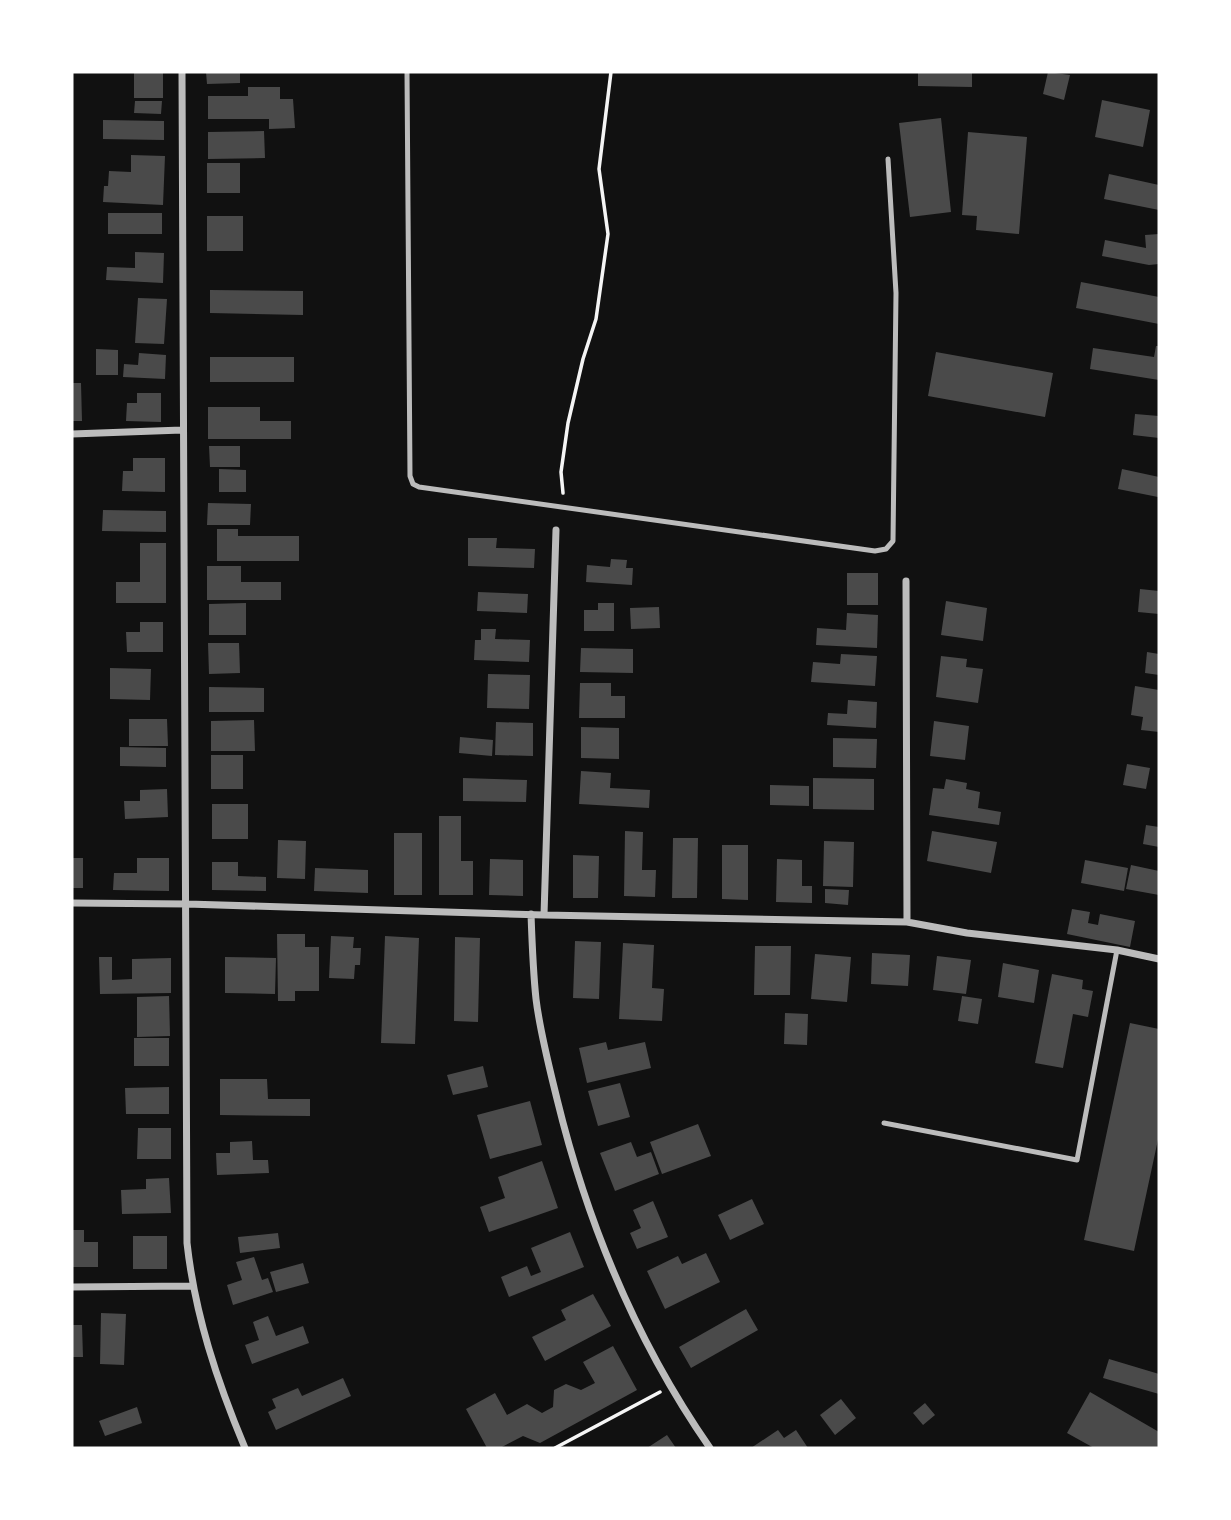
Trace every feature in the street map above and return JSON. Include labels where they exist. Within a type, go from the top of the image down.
[{"type":"street","points":[[183,72],[182,430],[187,1243],[192,1286],[214,1370],[245,1448]]},
{"type":"street","points":[[72,434],[182,430]]},
{"type":"street","points":[[544,915],[556,530]]},
{"type":"street","points":[[906,581],[906,922]]},
{"type":"street","points":[[72,903],[906,922],[967,933],[1117,950],[1159,958]]},
{"type":"street","points":[[531,914],[536,1000],[565,1134],[607,1257],[633,1316],[671,1386],[710,1448]]},
{"type":"street","points":[[72,1287],[192,1286]]},
{"type":"lane","points":[[407,72],[410,476],[413,484],[419,487],[875,551],[886,549],[893,541],[896,293],[888,159]]},
{"type":"lane","points":[[884,1123],[1077,1160],[1117,950]]},
{"type":"path","points":[[564,509],[561,472],[568,423],[583,359],[596,319],[608,234],[599,169],[611,72]]},
{"type":"path","points":[[555,1448],[671,1386]]},
{"type":"building","points":[[134,72],[163,72],[163,98],[134,98]]},
{"type":"building","points":[[206,72],[240,72],[240,83],[207,84]]},
{"type":"building","points":[[918,72],[972,72],[972,87],[918,86]]},
{"type":"building","points":[[1048,72],[1070,75],[1064,100],[1043,94]]},
{"type":"building","points":[[248,87],[280,87],[280,99],[293,99],[295,128],[269,129],[269,119],[208,119],[208,96],[248,96]]},
{"type":"building","points":[[1102,100],[1150,110],[1143,147],[1095,137]]},
{"type":"building","points":[[135,101],[162,101],[161,114],[134,113]]},
{"type":"building","points":[[941,118],[951,212],[910,217],[899,123]]},
{"type":"building","points":[[103,120],[164,121],[164,140],[103,139]]},
{"type":"building","points":[[264,131],[265,158],[208,159],[208,132]]},
{"type":"building","points":[[968,132],[1027,137],[1019,234],[976,230],[977,216],[962,215]]},
{"type":"building","points":[[131,155],[165,156],[163,205],[103,202],[109,171],[131,172]]},
{"type":"building","points":[[207,163],[240,163],[240,193],[207,193]]},
{"type":"building","points":[[1109,174],[1159,185],[1159,210],[1104,199]]},
{"type":"building","points":[[108,213],[162,213],[162,234],[108,234]]},
{"type":"building","points":[[207,216],[243,216],[243,251],[207,251]]},
{"type":"building","points":[[1159,234],[1159,264],[1149,265],[1102,256],[1105,240],[1146,248],[1145,235]]},
{"type":"building","points":[[135,252],[164,253],[163,283],[106,280],[107,267],[135,268]]},
{"type":"building","points":[[1081,282],[1159,297],[1159,324],[1076,308]]},
{"type":"building","points":[[210,290],[303,291],[303,315],[210,313]]},
{"type":"building","points":[[138,298],[167,299],[164,344],[135,343]]},
{"type":"building","points":[[1156,346],[1159,346],[1159,380],[1090,369],[1093,348],[1154,357]]},
{"type":"building","points":[[96,349],[118,350],[118,375],[96,375]]},
{"type":"building","points":[[936,352],[1053,373],[1045,417],[928,396]]},
{"type":"building","points":[[139,353],[166,355],[165,379],[123,377],[124,364],[138,365]]},
{"type":"building","points":[[210,357],[294,357],[294,382],[210,382]]},
{"type":"building","points":[[72,383],[81,383],[82,421],[72,421]]},
{"type":"building","points":[[137,393],[161,393],[161,422],[126,421],[127,403],[137,403]]},
{"type":"building","points":[[208,407],[260,407],[260,421],[291,421],[291,439],[208,439]]},
{"type":"building","points":[[1135,414],[1159,416],[1159,438],[1133,435]]},
{"type":"building","points":[[209,446],[240,446],[240,467],[210,467]]},
{"type":"building","points":[[133,458],[165,458],[165,492],[122,491],[123,471],[133,471]]},
{"type":"building","points":[[219,469],[246,470],[246,492],[219,492]]},
{"type":"building","points":[[1122,469],[1159,477],[1158,497],[1118,489]]},
{"type":"building","points":[[208,503],[251,504],[250,525],[207,525]]},
{"type":"building","points":[[103,510],[166,511],[166,532],[102,531]]},
{"type":"building","points":[[217,529],[238,529],[238,536],[299,536],[299,561],[217,561]]},
{"type":"building","points":[[468,538],[497,538],[496,548],[535,549],[534,568],[468,566]]},
{"type":"building","points":[[140,543],[166,543],[166,603],[116,603],[116,582],[140,582]]},
{"type":"building","points":[[611,559],[627,560],[626,568],[633,568],[632,585],[586,582],[587,565],[610,567]]},
{"type":"building","points":[[207,566],[241,566],[241,582],[281,582],[281,600],[207,600]]},
{"type":"building","points":[[847,573],[878,573],[878,605],[847,605]]},
{"type":"building","points":[[1140,589],[1159,591],[1159,614],[1138,612]]},
{"type":"building","points":[[478,592],[528,594],[527,613],[477,611]]},
{"type":"building","points":[[946,601],[987,608],[983,641],[941,635]]},
{"type":"building","points":[[246,603],[246,635],[209,635],[209,604]]},
{"type":"building","points":[[598,603],[614,603],[614,631],[584,631],[584,610],[598,610]]},
{"type":"building","points":[[659,607],[660,628],[631,629],[630,608]]},
{"type":"building","points":[[847,613],[878,615],[877,648],[816,645],[817,628],[846,630]]},
{"type":"building","points":[[140,622],[163,622],[163,652],[127,652],[126,632],[140,632]]},
{"type":"building","points":[[481,629],[496,629],[495,639],[530,640],[529,662],[474,660],[475,640],[481,640]]},
{"type":"building","points":[[208,643],[239,643],[240,673],[209,674]]},
{"type":"building","points":[[581,648],[633,649],[633,673],[580,672]]},
{"type":"building","points":[[1147,652],[1159,654],[1159,675],[1145,673]]},
{"type":"building","points":[[841,654],[877,656],[875,686],[811,682],[813,662],[840,664]]},
{"type":"building","points":[[941,656],[967,659],[966,667],[983,669],[978,703],[936,697]]},
{"type":"building","points":[[110,668],[151,669],[150,700],[110,699]]},
{"type":"building","points":[[488,674],[530,675],[529,709],[487,708]]},
{"type":"building","points":[[580,683],[611,683],[611,696],[625,696],[625,718],[579,718]]},
{"type":"building","points":[[1135,686],[1159,690],[1159,732],[1141,730],[1143,717],[1131,715]]},
{"type":"building","points":[[209,687],[264,688],[264,712],[209,712]]},
{"type":"building","points":[[848,700],[877,702],[876,728],[827,725],[828,713],[847,714]]},
{"type":"building","points":[[129,719],[167,719],[168,746],[129,746]]},
{"type":"building","points":[[254,720],[255,751],[211,751],[211,721]]},
{"type":"building","points":[[934,721],[969,726],[965,760],[930,756]]},
{"type":"building","points":[[496,722],[533,723],[533,756],[495,755]]},
{"type":"building","points":[[581,727],[619,728],[619,759],[581,758]]},
{"type":"building","points":[[460,737],[493,740],[492,756],[459,753]]},
{"type":"building","points":[[833,738],[877,739],[876,768],[833,767]]},
{"type":"building","points":[[120,747],[166,748],[166,767],[120,766]]},
{"type":"building","points":[[211,755],[243,755],[243,789],[211,789]]},
{"type":"building","points":[[1127,764],[1150,768],[1146,789],[1123,785]]},
{"type":"building","points":[[581,771],[611,773],[610,788],[650,790],[649,808],[579,804]]},
{"type":"building","points":[[463,778],[527,780],[526,802],[463,801]]},
{"type":"building","points":[[813,778],[874,779],[874,810],[813,809]]},
{"type":"building","points":[[946,779],[967,783],[966,789],[980,792],[978,808],[1001,812],[999,825],[929,815],[933,788],[944,789]]},
{"type":"building","points":[[770,785],[809,786],[809,806],[770,805]]},
{"type":"building","points":[[167,789],[168,817],[125,819],[124,801],[140,801],[140,790]]},
{"type":"building","points":[[212,804],[248,804],[248,839],[212,839]]},
{"type":"building","points":[[439,816],[461,816],[461,861],[473,861],[473,895],[439,895]]},
{"type":"building","points":[[1146,825],[1159,827],[1159,847],[1143,844]]},
{"type":"building","points":[[625,831],[643,832],[642,870],[656,870],[655,897],[624,896]]},
{"type":"building","points":[[932,831],[997,842],[991,873],[927,861]]},
{"type":"building","points":[[394,833],[422,833],[422,895],[394,895]]},
{"type":"building","points":[[673,838],[698,838],[697,898],[672,898]]},
{"type":"building","points":[[278,840],[306,841],[305,879],[277,878]]},
{"type":"building","points":[[824,841],[854,842],[853,887],[823,886]]},
{"type":"building","points":[[722,845],[748,845],[748,900],[722,899]]},
{"type":"building","points":[[573,855],[599,856],[598,898],[573,898]]},
{"type":"building","points":[[72,858],[83,858],[83,888],[72,888]]},
{"type":"building","points":[[137,858],[169,858],[169,891],[113,890],[114,873],[137,873]]},
{"type":"building","points":[[490,859],[523,860],[523,896],[489,895]]},
{"type":"building","points":[[777,859],[802,860],[802,886],[812,886],[812,903],[776,902]]},
{"type":"building","points":[[1085,860],[1128,868],[1124,891],[1081,883]]},
{"type":"building","points":[[212,862],[238,862],[238,876],[266,877],[266,891],[212,890]]},
{"type":"building","points":[[1131,865],[1159,871],[1159,895],[1126,889]]},
{"type":"building","points":[[315,868],[368,870],[368,893],[314,891]]},
{"type":"building","points":[[825,889],[849,890],[848,905],[825,903]]},
{"type":"building","points":[[1072,909],[1090,912],[1088,923],[1098,925],[1100,914],[1135,921],[1130,947],[1067,934]]},
{"type":"building","points":[[277,934],[305,934],[305,947],[319,947],[319,991],[295,991],[295,1001],[278,1001]]},
{"type":"building","points":[[331,936],[354,937],[353,948],[361,948],[360,965],[355,965],[354,979],[329,978]]},
{"type":"building","points":[[385,936],[419,938],[415,1044],[381,1043]]},
{"type":"building","points":[[455,937],[480,938],[478,1022],[454,1021]]},
{"type":"building","points":[[575,941],[601,942],[599,999],[573,998]]},
{"type":"building","points":[[623,943],[654,945],[652,988],[664,989],[662,1021],[619,1019]]},
{"type":"building","points":[[755,946],[791,946],[790,995],[754,995]]},
{"type":"building","points":[[872,953],[910,955],[908,986],[871,984]]},
{"type":"building","points":[[815,954],[851,957],[847,1002],[811,999]]},
{"type":"building","points":[[937,956],[971,960],[966,994],[933,990]]},
{"type":"building","points":[[99,957],[112,957],[112,980],[132,979],[132,959],[171,958],[171,993],[100,994]]},
{"type":"building","points":[[225,957],[276,958],[275,994],[225,993]]},
{"type":"building","points":[[1003,963],[1039,970],[1034,1003],[998,997]]},
{"type":"building","points":[[1052,974],[1083,980],[1082,989],[1093,991],[1088,1017],[1073,1014],[1063,1068],[1035,1063]]},
{"type":"building","points":[[169,996],[170,1036],[137,1037],[137,997]]},
{"type":"building","points":[[962,996],[982,999],[978,1024],[958,1021]]},
{"type":"building","points":[[785,1013],[808,1014],[807,1045],[784,1044]]},
{"type":"building","points":[[1130,1023],[1159,1029],[1159,1135],[1134,1251],[1084,1240]]},
{"type":"building","points":[[134,1038],[169,1038],[169,1066],[134,1066]]},
{"type":"building","points":[[606,1042],[608,1050],[645,1042],[651,1068],[587,1083],[579,1048]]},
{"type":"building","points":[[483,1066],[488,1087],[453,1095],[447,1075]]},
{"type":"building","points":[[220,1079],[267,1079],[268,1099],[310,1099],[310,1116],[220,1115]]},
{"type":"building","points":[[620,1083],[630,1117],[598,1126],[588,1091]]},
{"type":"building","points":[[169,1087],[169,1114],[126,1114],[125,1088]]},
{"type":"building","points":[[530,1101],[542,1145],[490,1159],[477,1115]]},
{"type":"building","points":[[698,1124],[711,1156],[662,1174],[650,1142]]},
{"type":"building","points":[[138,1128],[171,1128],[171,1159],[137,1159]]},
{"type":"building","points":[[252,1141],[253,1160],[268,1160],[269,1173],[217,1175],[216,1153],[230,1153],[230,1142]]},
{"type":"building","points":[[631,1142],[637,1157],[651,1152],[659,1174],[615,1191],[600,1153]]},
{"type":"building","points":[[542,1161],[558,1208],[489,1232],[480,1207],[505,1198],[498,1177]]},
{"type":"building","points":[[169,1178],[171,1213],[122,1214],[121,1190],[146,1189],[146,1179]]},
{"type":"building","points":[[752,1199],[764,1224],[730,1240],[718,1215]]},
{"type":"building","points":[[653,1201],[668,1237],[637,1249],[630,1233],[641,1228],[633,1210]]},
{"type":"building","points":[[72,1230],[84,1230],[84,1242],[98,1242],[98,1267],[72,1267]]},
{"type":"building","points":[[570,1232],[584,1267],[509,1297],[501,1277],[527,1266],[531,1276],[541,1272],[531,1248]]},
{"type":"building","points":[[278,1233],[280,1248],[240,1253],[238,1237]]},
{"type":"building","points":[[133,1236],[167,1236],[167,1269],[133,1269]]},
{"type":"building","points":[[706,1253],[720,1282],[665,1309],[647,1271],[678,1256],[682,1264]]},
{"type":"building","points":[[254,1257],[262,1280],[268,1278],[273,1292],[233,1305],[227,1285],[242,1280],[236,1262]]},
{"type":"building","points":[[303,1263],[309,1283],[276,1292],[270,1272]]},
{"type":"building","points":[[593,1294],[611,1326],[545,1361],[532,1337],[566,1320],[561,1310]]},
{"type":"building","points":[[746,1309],[758,1330],[691,1368],[679,1347]]},
{"type":"building","points":[[101,1313],[126,1314],[124,1365],[100,1364]]},
{"type":"building","points":[[268,1316],[276,1336],[303,1326],[309,1343],[252,1364],[245,1345],[259,1340],[253,1322]]},
{"type":"building","points":[[72,1325],[82,1325],[83,1357],[72,1357]]},
{"type":"building","points":[[613,1346],[637,1390],[540,1443],[523,1436],[500,1448],[487,1448],[466,1409],[495,1393],[507,1415],[527,1404],[542,1413],[553,1407],[554,1390],[566,1384],[581,1390],[595,1383],[583,1362]]},
{"type":"building","points":[[1109,1359],[1159,1374],[1159,1394],[1103,1378]]},
{"type":"building","points":[[343,1378],[351,1396],[276,1430],[268,1412],[276,1408],[272,1399],[298,1388],[302,1396]]},
{"type":"building","points":[[1090,1392],[1159,1432],[1159,1448],[1094,1448],[1067,1433]]},
{"type":"building","points":[[841,1399],[856,1418],[835,1435],[820,1415]]},
{"type":"building","points":[[925,1403],[935,1415],[923,1425],[913,1413]]},
{"type":"building","points":[[137,1407],[142,1423],[105,1436],[99,1421]]},
{"type":"building","points":[[778,1430],[784,1438],[796,1430],[808,1448],[751,1448]]},
{"type":"building","points":[[667,1435],[676,1448],[647,1448]]}]
